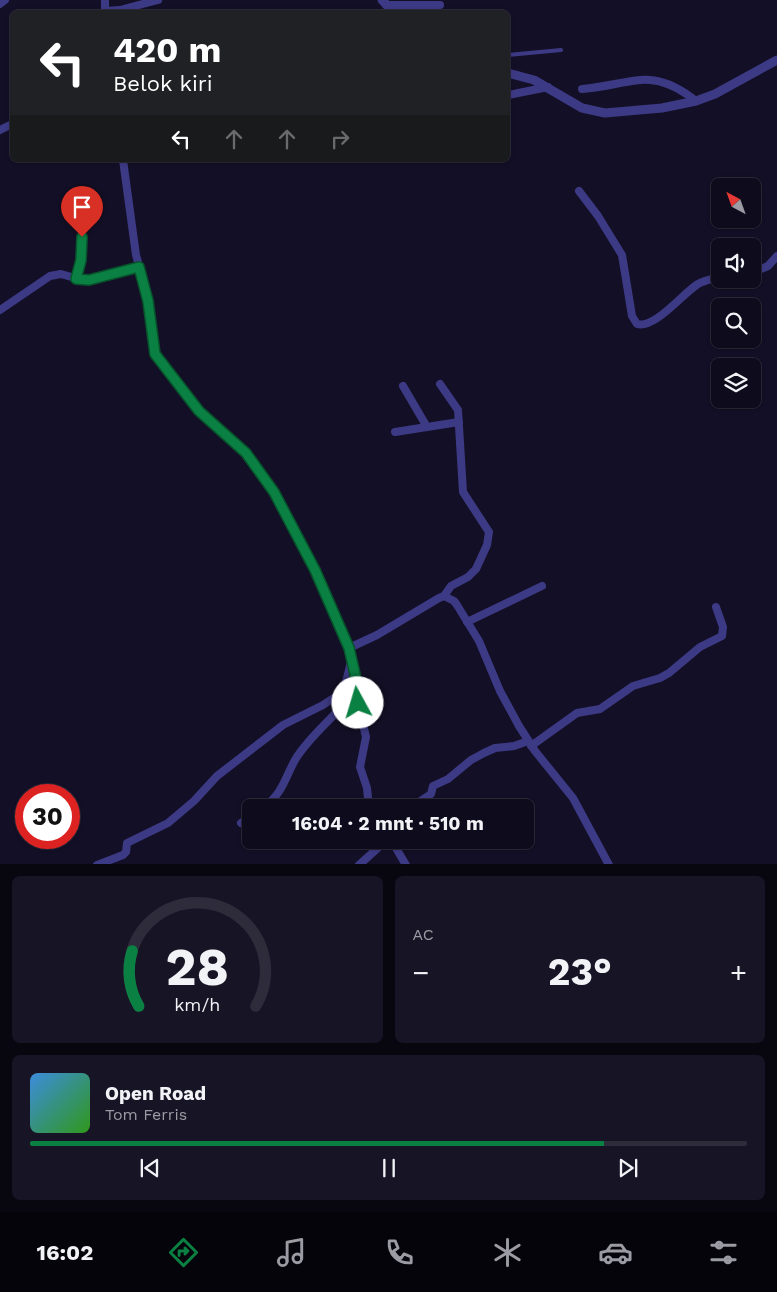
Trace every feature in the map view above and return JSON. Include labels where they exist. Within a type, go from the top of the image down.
[{"type":"street","points":[[0,4],[5,0]]},
{"type":"street","points":[[120,10],[158,0]]},
{"type":"street","points":[[384,3],[440,5]]},
{"type":"street","points":[[510,74],[534,80],[582,108],[600,113],[662,108],[696,101],[716,94],[777,60]]},
{"type":"street","points":[[582,89],[635,80],[656,80],[686,93],[696,101]]},
{"type":"street","points":[[510,95],[548,87]]},
{"type":"street","points":[[123,162],[139,267],[148,301],[155,354],[199,411],[234,441],[264,477],[315,570],[352,658],[356,688],[366,733],[366,742],[360,766],[367,799]]},
{"type":"street","points":[[579,191],[598,216],[622,255],[632,316],[637,324],[647,324],[656,320],[696,285],[711,279]]},
{"type":"street","points":[[76,279],[81,260],[82,237]]},
{"type":"street","points":[[761,269],[768,266],[777,256]]},
{"type":"street","points":[[0,310],[50,276],[60,274],[76,279],[89,280],[139,267]]},
{"type":"street","points":[[349,648],[377,635],[444,596],[451,586],[468,576],[482,560],[489,538],[487,527],[471,507],[463,492],[458,410],[440,384]]},
{"type":"street","points":[[403,386],[427,427]]},
{"type":"street","points":[[395,432],[459,422]]},
{"type":"street","points":[[468,622],[542,586]]},
{"type":"street","points":[[444,596],[454,601],[468,622],[489,660],[500,691],[530,743],[574,798],[609,864]]},
{"type":"street","points":[[424,799],[431,794],[433,787],[448,779],[475,758],[495,748],[530,743],[577,713],[600,709],[633,686],[669,674],[700,646],[721,637],[724,632],[716,607]]},
{"type":"street","points":[[97,864],[123,855],[126,850],[126,844],[168,823],[194,801],[217,776],[283,725],[323,705],[341,693],[345,686],[352,658]]},
{"type":"street","points":[[274,799],[282,789],[302,749],[343,706],[356,688]]},
{"type":"street","points":[[359,864],[376,849]]},
{"type":"street","points":[[399,849],[406,864]]},
{"type":"lane","points":[[510,55],[561,50]]},
{"type":"route","points":[[82,237],[80,268],[76,279],[89,280],[139,267],[148,301],[155,354],[199,411],[246,453],[274,492],[315,570],[349,648],[355,674],[358,703]]}]
